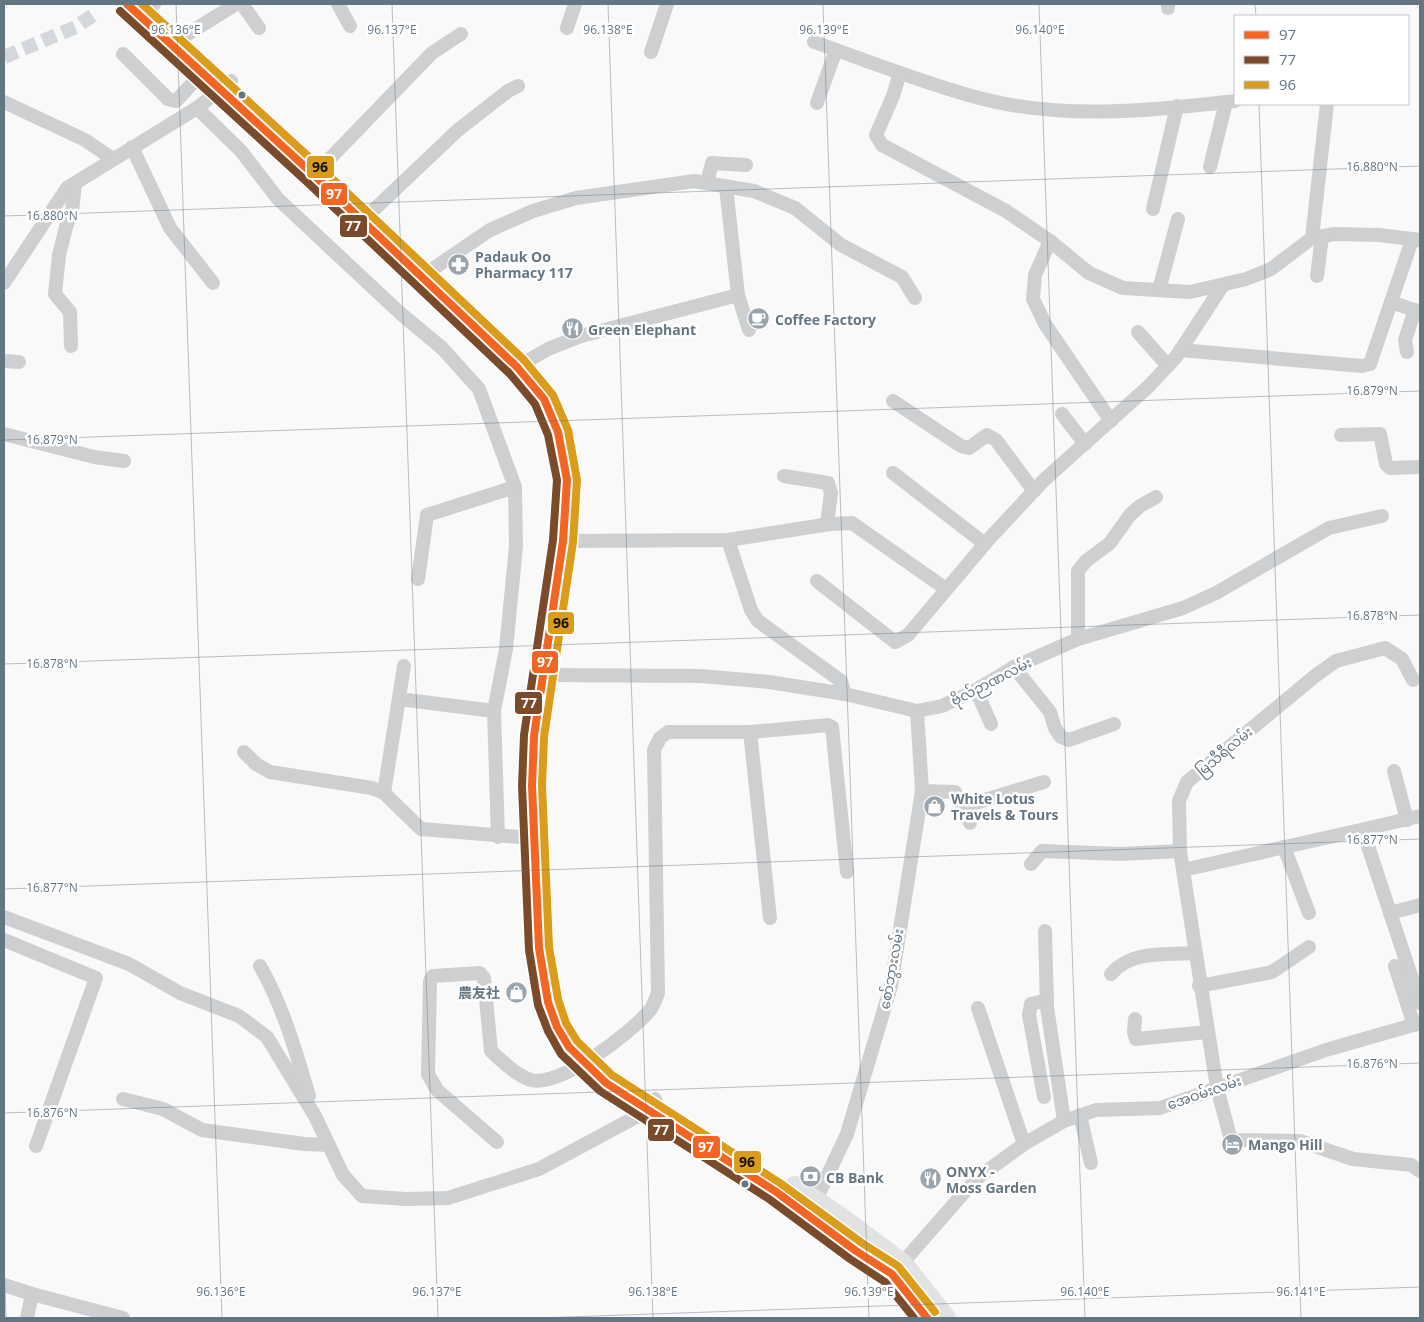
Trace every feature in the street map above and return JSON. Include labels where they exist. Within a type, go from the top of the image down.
[{"type":"highway","points":[[142,6],[183,37],[225,86],[319,170],[524,363],[544,399],[558,432],[564,457],[570,541],[550,675],[534,736],[532,838],[539,948],[548,1002],[557,1028],[569,1047],[591,1059]]},
{"type":"highway","points":[[142,6],[202,73],[225,86]]},
{"type":"highway","points":[[550,675],[546,786],[553,946],[562,999],[570,1021],[591,1059],[606,1083],[651,1105],[775,1190],[811,1208],[897,1269],[945,1318]]},
{"type":"highway","points":[[897,1269],[927,1318]]},
{"type":"street","points":[[183,37],[236,4]]},
{"type":"street","points":[[242,4],[258,28]]},
{"type":"street","points":[[338,4],[350,26]]},
{"type":"street","points":[[567,28],[575,4]]},
{"type":"street","points":[[651,52],[667,4]]},
{"type":"street","points":[[319,170],[432,53],[460,34]]},
{"type":"street","points":[[814,42],[900,73],[980,98],[1031,107],[1110,112],[1231,102],[1210,167]]},
{"type":"street","points":[[818,103],[836,50]]},
{"type":"street","points":[[123,54],[168,99],[176,101],[202,73]]},
{"type":"street","points":[[900,73],[893,96],[876,135],[882,145],[1006,211],[1050,240],[1089,274],[1123,288],[1190,292],[1223,285],[1246,279],[1271,269],[1317,237],[1334,234],[1379,235],[1416,240],[1391,302],[1370,364],[1362,366],[1180,350]]},
{"type":"street","points":[[4,283],[67,188],[197,108],[225,86]]},
{"type":"street","points":[[367,216],[458,130],[508,91],[518,86]]},
{"type":"street","points":[[4,102],[85,140],[113,159]]},
{"type":"street","points":[[1317,276],[1317,237],[1327,105]]},
{"type":"street","points":[[1153,209],[1177,106]]},
{"type":"street","points":[[197,108],[241,151],[278,199],[400,312],[442,348],[479,389],[515,487],[516,546],[506,650],[494,711],[498,837]]},
{"type":"street","points":[[132,147],[170,228],[213,283]]},
{"type":"street","points":[[707,183],[712,163],[746,166]]},
{"type":"street","points":[[428,272],[490,230],[533,211],[576,198],[694,181],[754,191],[795,208],[841,245],[902,277],[915,298]]},
{"type":"street","points":[[71,346],[70,312],[55,294],[59,255],[72,212],[75,183]]},
{"type":"street","points":[[726,187],[738,295],[749,330]]},
{"type":"street","points":[[1159,290],[1178,219]]},
{"type":"street","points":[[1050,240],[1035,275],[1033,299],[1045,324],[1111,421]]},
{"type":"street","points":[[817,581],[895,642],[908,634],[985,544],[1034,491],[1168,366],[1223,285]]},
{"type":"street","points":[[524,363],[548,349],[581,336],[738,295]]},
{"type":"street","points":[[1391,302],[1418,311],[1405,340],[1407,352]]},
{"type":"street","points":[[1138,332],[1168,366]]},
{"type":"street","points":[[4,361],[19,362]]},
{"type":"street","points":[[894,401],[961,446],[969,448],[987,435],[996,440],[1034,491]]},
{"type":"street","points":[[1062,414],[1085,444]]},
{"type":"street","points":[[4,434],[94,457],[124,461]]},
{"type":"street","points":[[1341,435],[1380,434],[1386,464],[1390,468],[1420,467]]},
{"type":"street","points":[[892,473],[985,544]]},
{"type":"street","points":[[784,476],[828,483],[831,494],[827,524]]},
{"type":"street","points":[[418,579],[427,515],[515,487]]},
{"type":"street","points":[[1078,639],[1078,571],[1086,562],[1110,543],[1130,515],[1140,506],[1156,497]]},
{"type":"street","name":"ဗိုလ်ဉာဏလမ်း","points":[[550,675],[701,676],[770,682],[845,694],[917,711],[942,706],[976,690],[1014,667],[1078,639],[1183,608],[1216,593],[1329,528],[1382,516]]},
{"type":"street","points":[[570,541],[728,540],[827,524],[852,523],[946,589]]},
{"type":"street","points":[[728,540],[751,610],[758,621],[841,681],[845,694]]},
{"type":"street","name":"မြသီရီလမ်း","points":[[1413,680],[1402,658],[1386,648],[1336,661],[1315,676],[1187,782],[1180,801],[1180,851],[1199,986],[1217,1088],[1232,1141],[1300,1141],[1353,1159],[1417,1166]]},
{"type":"street","points":[[384,793],[404,666]]},
{"type":"street","points":[[1014,667],[1050,712],[1055,728],[1061,738],[1069,740],[1114,724]]},
{"type":"street","points":[[976,690],[991,724]]},
{"type":"street","points":[[399,699],[494,711]]},
{"type":"street","name":"စော်ဘွားလမ်း","points":[[811,1208],[847,1134],[891,986],[922,791],[917,711]]},
{"type":"street","points":[[497,1142],[437,1090],[428,1074],[430,981],[433,976],[480,973],[484,978],[491,1051],[510,1068],[532,1080],[547,1080],[591,1059],[630,1031],[651,1009],[658,993],[654,750],[660,738],[668,732],[750,732],[828,724],[832,727],[847,872]]},
{"type":"street","points":[[750,732],[770,918]]},
{"type":"street","points":[[244,752],[256,764],[270,772],[372,788],[384,793],[421,829],[498,837],[532,838]]},
{"type":"street","points":[[1183,870],[1413,818],[1394,771]]},
{"type":"street","points":[[962,807],[1044,782]]},
{"type":"street","points":[[922,791],[955,792],[970,823]]},
{"type":"street","points":[[1365,829],[1420,1003]]},
{"type":"street","points":[[1284,847],[1309,913]]},
{"type":"street","points":[[1030,864],[1042,851],[1121,854],[1180,851]]},
{"type":"street","points":[[1390,913],[1420,904]]},
{"type":"street","points":[[4,917],[64,941],[108,955],[180,993],[239,1016],[267,1037],[315,1116],[343,1175],[362,1196],[406,1199],[448,1198],[539,1169],[651,1105]]},
{"type":"street","points":[[1045,931],[1047,1000],[1064,1121]]},
{"type":"street","points":[[4,940],[96,978],[36,1146]]},
{"type":"street","points":[[1199,986],[1272,972],[1309,947]]},
{"type":"street","points":[[1112,974],[1120,963],[1138,956],[1194,953]]},
{"type":"street","points":[[260,966],[268,980],[294,1045],[315,1116]]},
{"type":"street","points":[[1395,966],[1417,1024]]},
{"type":"street","points":[[1044,1097],[1029,1015],[1031,1004],[1047,1000]]},
{"type":"street","points":[[978,1008],[1024,1144]]},
{"type":"street","points":[[1135,1019],[1134,1032],[1136,1039],[1207,1032]]},
{"type":"street","name":"အေဝမ်းလမ်း","points":[[897,1269],[976,1180],[1024,1144],[1064,1121],[1096,1110],[1160,1108],[1326,1050],[1417,1024]]},
{"type":"street","points":[[122,1099],[163,1109],[202,1130],[304,1144],[329,1145]]},
{"type":"street","points":[[1080,1115],[1091,1163]]},
{"type":"street","points":[[4,1285],[123,1318]]},
{"type":"street","points":[[28,1318],[32,1294]]},
{"type":"tunnel","points":[[4,57],[76,27],[93,15]]},
{"type":"transit line","name":"97","points":[[127,4],[314,175],[517,367],[544,399],[558,432],[567,480],[563,541],[534,736],[532,786],[539,948],[548,1002],[557,1027],[569,1047],[606,1083],[775,1191],[856,1251],[892,1274],[927,1318]]},
{"type":"transit line","name":"96","points":[[142,4],[321,168],[524,360],[553,395],[568,430],[577,480],[573,542],[544,737],[542,786],[549,947],[558,999],[566,1023],[577,1041],[612,1075],[780,1183],[862,1243],[898,1266],[935,1312]]},
{"type":"transit line","name":"77","points":[[120,11],[307,182],[510,374],[535,404],[548,435],[557,480],[553,540],[524,735],[522,786],[529,950],[538,1005],[548,1031],[561,1054],[600,1091],[769,1199],[850,1259],[885,1282],[914,1318]]},
{"type":"place","name":"Padauk Oo Pharmacy 117","points":[[459,264]]},
{"type":"place","name":"Coffee Factory","points":[[759,319]]},
{"type":"place","name":"Green Elephant","points":[[572,329]]},
{"type":"place","name":"White Lotus Travels & Tours","points":[[935,806]]},
{"type":"place","name":"農友社","points":[[516,992]]},
{"type":"place","name":"Mango Hill","points":[[1232,1144]]},
{"type":"place","name":"CB Bank","points":[[810,1177]]},
{"type":"place","name":"ONYX - Moss Garden","points":[[930,1179]]}]
